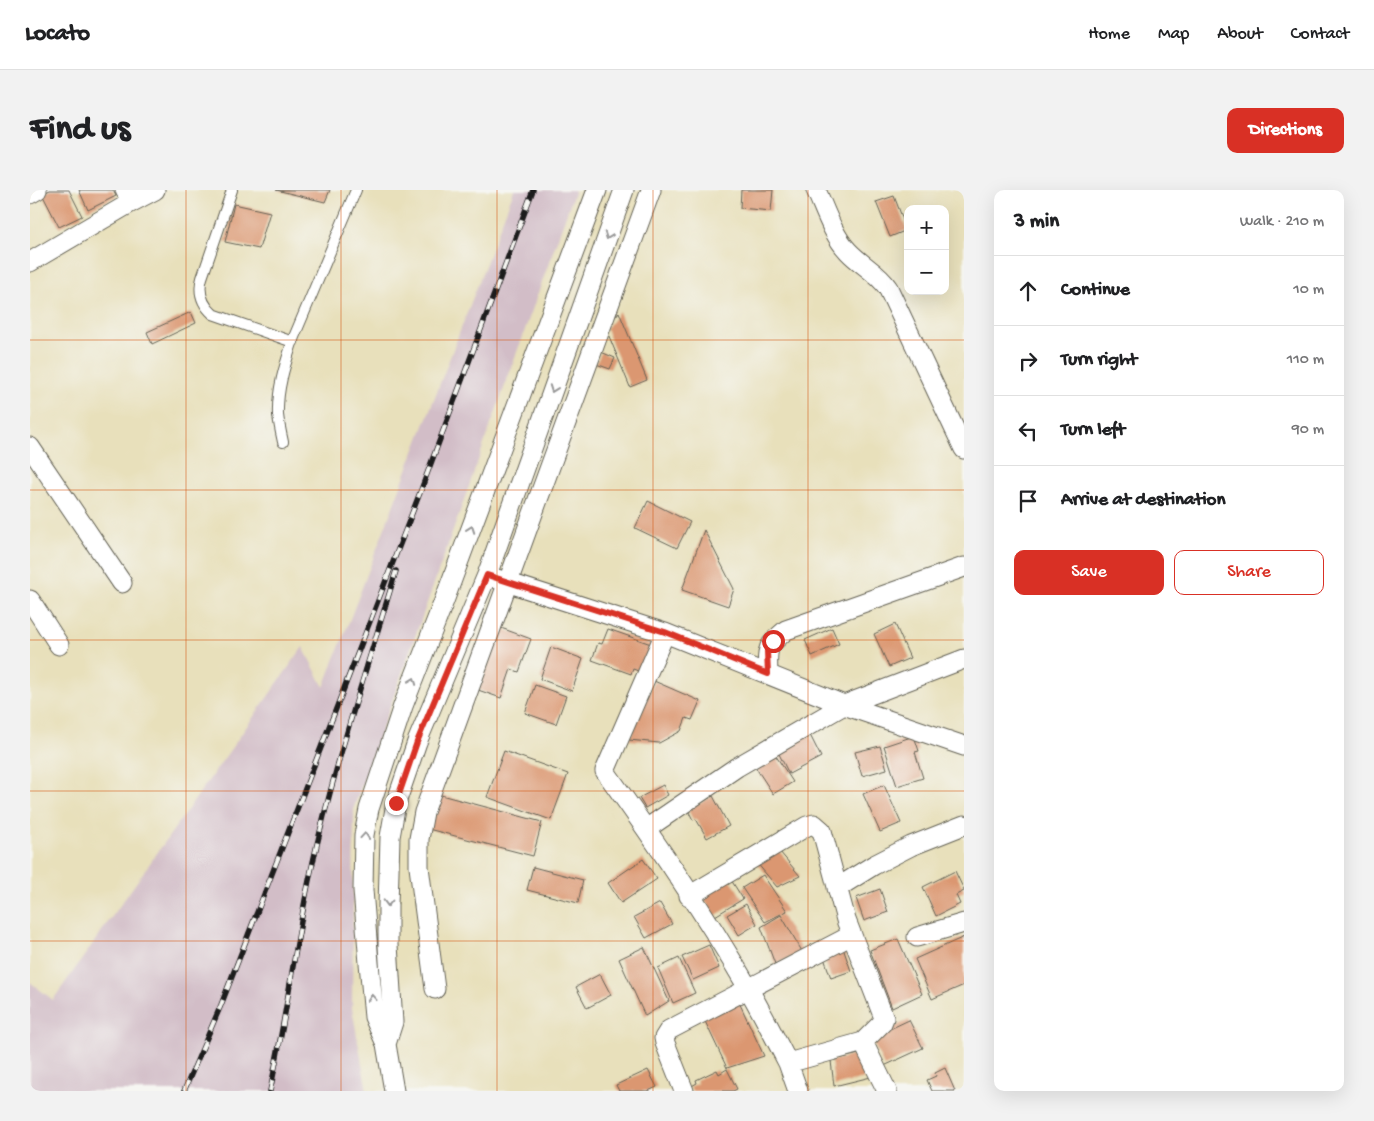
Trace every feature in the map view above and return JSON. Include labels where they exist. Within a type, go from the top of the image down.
[{"type":"street","points":[[30,194],[37,190]]},
{"type":"street","points":[[30,262],[128,196],[154,190]]},
{"type":"street","points":[[394,1091],[386,1044],[374,1016],[363,890],[364,835],[369,810],[403,706],[448,592],[598,190]]},
{"type":"street","points":[[386,1044],[393,1022],[388,945],[388,906],[390,838],[396,803],[417,742],[487,575],[624,190]]},
{"type":"street","points":[[435,989],[419,867],[419,839],[424,812],[651,190]]},
{"type":"street","points":[[816,190],[841,243],[882,279],[888,288],[964,449]]},
{"type":"street","points":[[30,447],[122,583]]},
{"type":"street","points":[[768,674],[767,651],[773,641],[786,630],[964,567]]},
{"type":"street","points":[[487,575],[665,632],[844,705],[964,746]]},
{"type":"street","points":[[30,600],[60,645]]},
{"type":"street","points":[[665,632],[605,771],[646,829],[748,988],[788,1063],[798,1091]]},
{"type":"street","points":[[646,829],[736,767],[844,705],[964,659]]},
{"type":"street","points":[[689,896],[807,826],[814,824],[822,831],[846,920],[884,1018],[882,1023],[863,1042],[788,1063]]},
{"type":"street","points":[[837,888],[874,865],[911,846],[964,825]]},
{"type":"street","points":[[917,938],[964,923]]},
{"type":"street","points":[[684,1091],[664,1043],[666,1033],[669,1030],[852,935]]},
{"type":"street","points":[[863,1042],[887,1091]]},
{"type":"lane","points":[[232,190],[202,278],[200,291],[202,299],[206,308],[213,314],[293,342]]},
{"type":"lane","points":[[283,442],[278,416],[280,384],[293,342],[356,190]]},
{"type":"shaded area","points":[[514,190],[575,190],[354,807],[352,1008],[367,1091],[30,1091],[30,982],[53,1000],[303,647],[324,687]]},
{"type":"building","points":[[50,190],[69,190],[82,216],[59,227],[42,194]]},
{"type":"building","points":[[79,190],[113,190],[116,196],[88,210]]},
{"type":"building","points":[[276,190],[330,190],[325,202]]},
{"type":"building","points":[[741,190],[773,190],[771,211],[740,208]]},
{"type":"building","points":[[894,196],[904,222],[904,231],[890,237],[876,202]]},
{"type":"building","points":[[234,204],[270,212],[259,249],[225,242]]},
{"type":"building","points":[[191,312],[196,323],[152,344],[147,332]]},
{"type":"building","points":[[619,312],[647,380],[630,387],[606,329]]},
{"type":"building","points":[[601,352],[615,358],[610,369],[596,364]]},
{"type":"building","points":[[648,501],[690,522],[677,548],[635,528]]},
{"type":"building","points":[[704,530],[734,589],[728,606],[682,590]]},
{"type":"building","points":[[895,624],[910,658],[889,667],[874,634]]},
{"type":"building","points":[[501,628],[531,639],[519,672],[511,669],[501,698],[478,690]]},
{"type":"building","points":[[832,628],[839,644],[812,656],[805,640]]},
{"type":"building","points":[[608,629],[651,644],[641,672],[633,669],[631,674],[592,660],[598,643],[602,644]]},
{"type":"building","points":[[551,647],[583,659],[572,691],[540,679]]},
{"type":"building","points":[[654,681],[700,701],[692,720],[686,718],[681,731],[659,743],[629,740]]},
{"type":"building","points":[[535,685],[566,696],[556,724],[525,713]]},
{"type":"building","points":[[807,729],[821,757],[789,774],[775,746]]},
{"type":"building","points":[[914,736],[919,751],[915,752],[923,778],[897,786],[884,746]]},
{"type":"building","points":[[880,746],[887,769],[862,776],[855,752]]},
{"type":"building","points":[[504,751],[568,774],[551,820],[487,797]]},
{"type":"building","points":[[774,753],[793,782],[773,794],[754,765]]},
{"type":"building","points":[[663,785],[668,795],[645,808],[639,798]]},
{"type":"building","points":[[884,785],[901,823],[880,832],[863,794]]},
{"type":"building","points":[[437,794],[542,822],[533,856],[428,829]]},
{"type":"building","points":[[713,796],[729,826],[707,838],[696,819],[693,820],[688,810]]},
{"type":"building","points":[[775,846],[800,876],[777,887],[756,862]]},
{"type":"building","points":[[643,859],[657,879],[621,903],[608,883]]},
{"type":"building","points":[[533,867],[583,880],[578,903],[527,890]]},
{"type":"building","points":[[955,871],[964,890],[956,895],[960,904],[936,916],[923,887]]},
{"type":"building","points":[[728,875],[743,899],[715,916],[700,892]]},
{"type":"building","points":[[763,875],[787,911],[765,922],[742,888]]},
{"type":"building","points":[[880,889],[888,912],[864,921],[856,898]]},
{"type":"building","points":[[660,903],[672,924],[646,938],[634,917]]},
{"type":"building","points":[[746,904],[757,924],[739,935],[727,915]]},
{"type":"building","points":[[781,915],[803,953],[775,964],[761,927]]},
{"type":"building","points":[[964,937],[964,985],[932,999],[915,959]]},
{"type":"building","points":[[898,939],[922,994],[892,1008],[870,950]]},
{"type":"building","points":[[709,945],[719,968],[693,980],[682,957]]},
{"type":"building","points":[[644,947],[669,1001],[645,1016],[619,959]]},
{"type":"building","points":[[843,948],[851,971],[831,978],[823,955]]},
{"type":"building","points":[[679,958],[695,993],[673,1003],[658,968]]},
{"type":"building","points":[[600,974],[611,995],[587,1008],[576,987]]},
{"type":"building","points":[[738,1000],[764,1056],[727,1068],[703,1017]]},
{"type":"building","points":[[909,1020],[923,1048],[884,1066],[871,1038]]},
{"type":"building","points":[[863,1053],[871,1077],[834,1086],[831,1061]]},
{"type":"building","points":[[945,1068],[955,1091],[932,1091],[927,1080],[936,1076],[935,1073]]},
{"type":"building","points":[[727,1069],[737,1089],[733,1091],[692,1091],[690,1087],[697,1083],[696,1080],[717,1070],[719,1074]]},
{"type":"building","points":[[648,1070],[657,1087],[648,1091],[619,1091],[616,1085]]},
{"type":"railway","points":[[184,1091],[221,1005],[421,490],[533,190]]},
{"type":"railway","points":[[270,1091],[305,898],[329,795],[396,571]]},
{"type":"route","points":[[396,803],[417,742],[487,575],[665,632],[768,674],[767,651],[773,641]]}]
